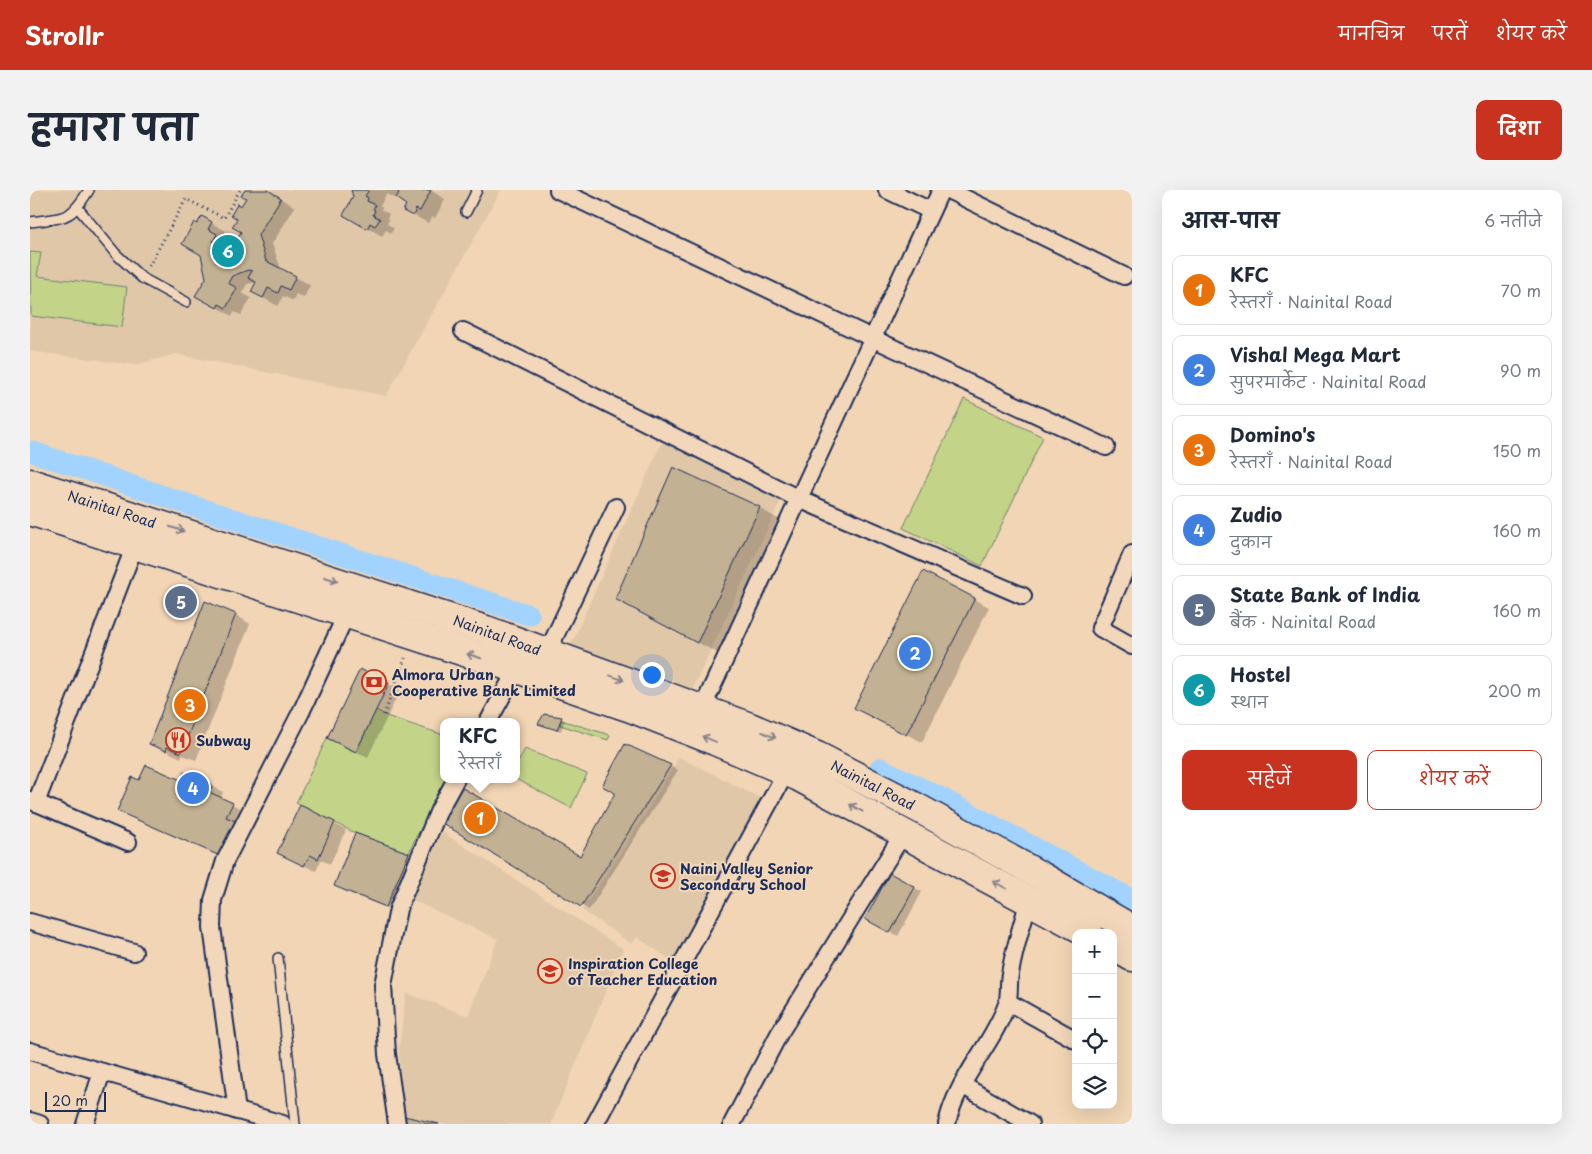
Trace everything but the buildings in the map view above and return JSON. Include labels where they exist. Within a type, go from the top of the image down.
[{"type":"highway","name":"Nainital Road","points":[[30,483],[477,627],[532,661]]},
{"type":"highway","name":"Nainital Road","points":[[30,511],[413,636],[532,661],[573,675],[702,709],[750,726],[817,756],[966,834],[1041,876],[1126,928],[1132,957]]},
{"type":"highway","name":"Nainital Road","points":[[573,675],[639,711],[786,772],[1082,929]]},
{"type":"street","points":[[558,190],[1106,446]]},
{"type":"street","points":[[887,190],[931,211]]},
{"type":"street","points":[[702,709],[941,190]]},
{"type":"street","points":[[948,190],[1124,276]]},
{"type":"street","points":[[463,332],[799,499],[1023,596]]},
{"type":"street","points":[[491,718],[532,661],[616,507]]},
{"type":"street","points":[[128,842],[33,801],[134,545]]},
{"type":"street","points":[[1132,554],[1100,628],[1132,646]]},
{"type":"street","points":[[237,1111],[212,926],[213,900],[225,861],[302,710],[346,615]]},
{"type":"street","points":[[595,1124],[786,772]]},
{"type":"street","points":[[397,1124],[387,1054],[383,985],[398,909],[439,810],[454,783]]},
{"type":"street","points":[[732,1124],[779,1034],[902,834]]},
{"type":"street","points":[[947,1124],[962,1085],[1000,1022],[1008,1002],[1009,976],[1029,900]]},
{"type":"street","points":[[30,922],[134,952]]},
{"type":"street","points":[[1008,1002],[1072,1038]]},
{"type":"street","points":[[30,1051],[283,1124]]},
{"type":"street","points":[[86,1124],[102,1072]]},
{"type":"street","points":[[962,1085],[1030,1124]]},
{"type":"street","points":[[30,1121],[40,1124]]},
{"type":"lane","points":[[30,222],[68,216],[78,208],[89,190]]},
{"type":"lane","points":[[466,212],[477,190]]},
{"type":"lane","points":[[78,208],[116,254],[142,278],[186,302]]},
{"type":"lane","points":[[278,958],[296,1124]]},
{"type":"path","points":[[142,278],[186,200],[224,218],[240,190]]},
{"type":"path","points":[[384,715],[413,636]]},
{"type":"shaded area","points":[[30,190],[501,190],[386,396],[176,354],[135,365],[30,351]]},
{"type":"shaded area","points":[[662,442],[781,500],[692,690],[569,649]]},
{"type":"shaded area","name":"Naini Valley Senior Secondary School","points":[[679,757],[764,800],[673,961],[637,937],[632,944],[582,910],[628,842]]},
{"type":"shaded area","name":"Inspiration College of Teacher Education","points":[[442,832],[623,949],[551,1124],[404,1124],[399,1049],[406,993],[468,1016],[498,939],[410,899]]},
{"type":"green space","points":[[30,252],[41,253],[37,276],[127,287],[122,327],[31,316]]},
{"type":"green space","points":[[964,399],[1043,437],[982,566],[903,528]]},
{"type":"green space","points":[[376,710],[389,717],[440,734],[440,783],[448,783],[416,837],[409,853],[355,833],[296,803],[327,738],[356,752]]},
{"type":"green space","points":[[561,720],[610,735],[608,740],[560,725]]},
{"type":"green space","points":[[525,749],[587,774],[571,808],[520,781],[520,758]]},
{"type":"waterway","points":[[30,451],[529,615]]},
{"type":"waterway","points":[[880,768],[943,799],[1131,899]]},
{"type":"place","name":"Hostel","points":[[228,251]]},
{"type":"place","name":"State Bank of India","points":[[181,602]]},
{"type":"place","name":"Vishal Mega Mart","points":[[915,653]]},
{"type":"place","name":"Almora Urban Cooperative Bank Limited","points":[[374,682]]},
{"type":"place","name":"Domino's","points":[[190,705]]},
{"type":"place","name":"Subway","points":[[178,740]]},
{"type":"place","name":"Zudio","points":[[193,788]]},
{"type":"place","name":"KFC","points":[[480,818]]},
{"type":"place","name":"Naini Valley Senior Secondary School","points":[[663,876]]},
{"type":"place","name":"Inspiration College of Teacher Education","points":[[550,971]]}]
